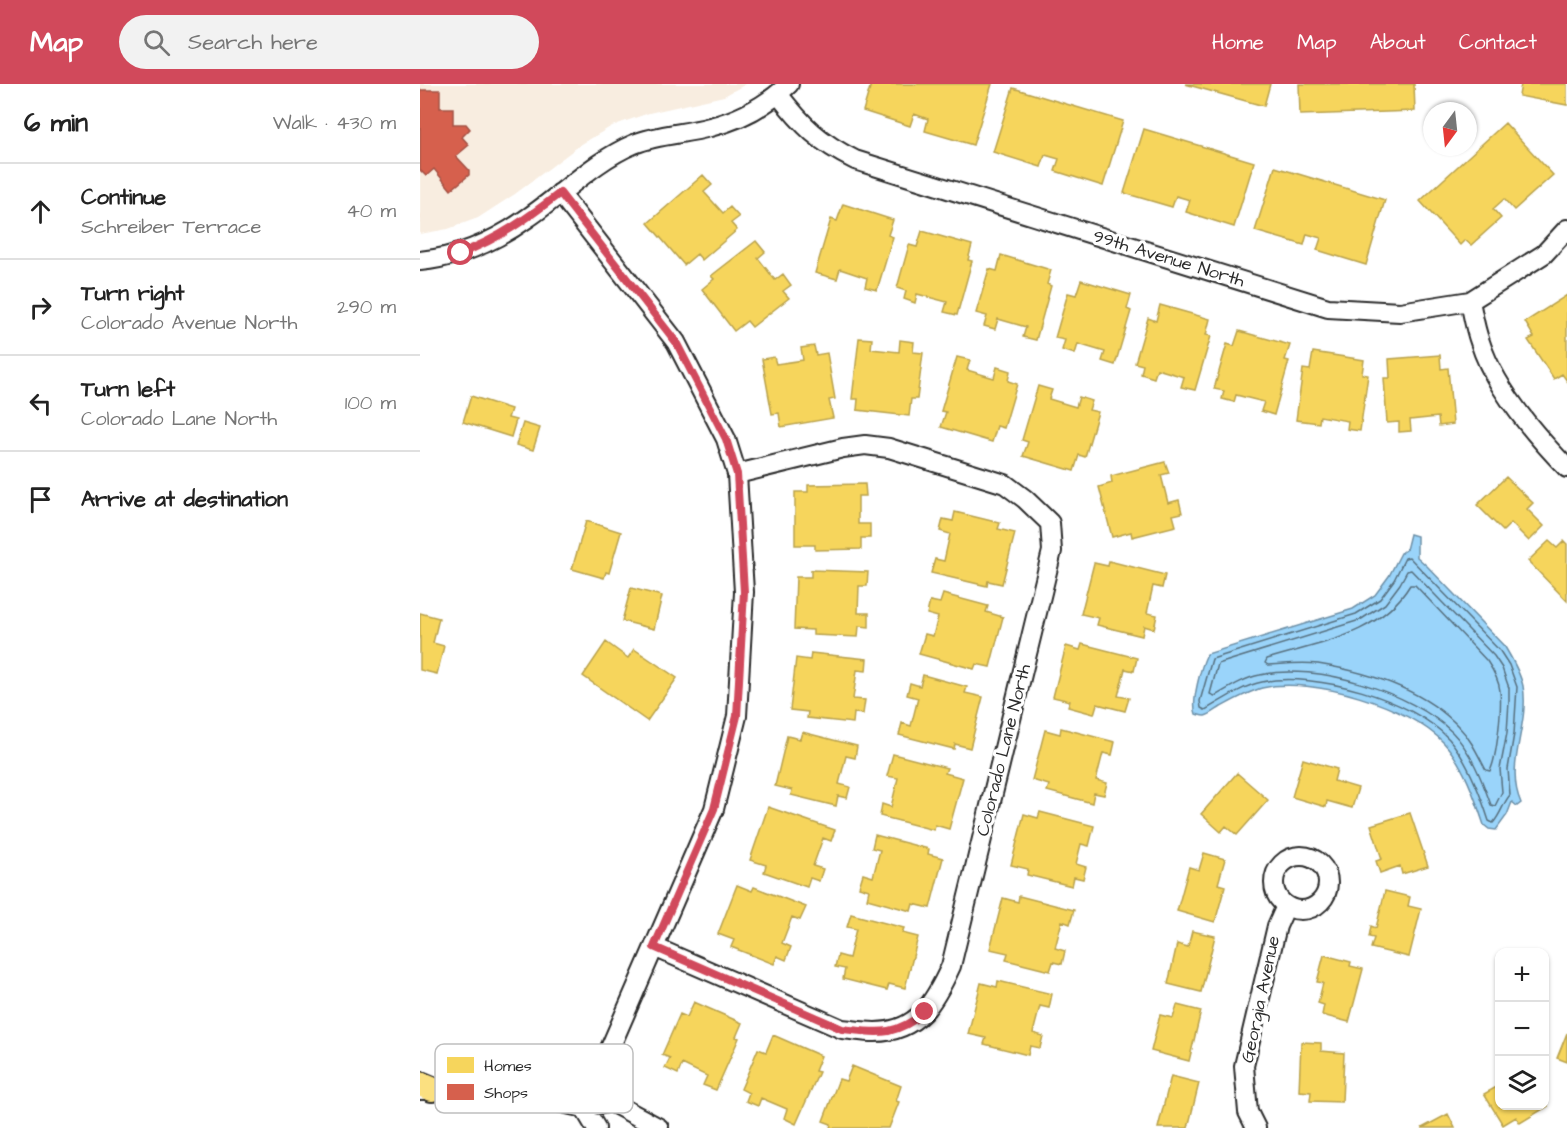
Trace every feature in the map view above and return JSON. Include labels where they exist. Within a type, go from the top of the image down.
[{"type":"street","points":[[420,261],[461,253],[482,245],[530,217],[609,156],[635,143],[709,128],[727,122],[759,108],[784,89]]},
{"type":"street","name":"99th Avenue North","points":[[784,89],[814,135],[832,149],[855,160],[1328,308],[1400,312],[1470,302],[1544,254],[1567,229]]},
{"type":"street","points":[[560,193],[676,342],[726,439],[737,474],[744,592],[737,716],[714,809],[612,1044]]},
{"type":"street","points":[[1470,302],[1480,344],[1496,375],[1524,420],[1567,468]]},
{"type":"street","name":"Colorado Lane North","points":[[654,947],[842,1029],[875,1032],[897,1030],[909,1025],[925,1012],[939,992],[951,966],[1052,551],[1050,523],[1026,499],[1005,484],[889,448],[865,445],[843,448],[737,474]]},
{"type":"street","name":"Georgia Avenue","points":[[1256,1128],[1248,1112],[1244,1066],[1276,926],[1286,906]]},
{"type":"street","points":[[587,1113],[596,1128]]},
{"type":"street","points":[[631,1113],[659,1128]]},
{"type":"shaded area","points":[[420,84],[746,84],[724,96],[649,113],[612,126],[580,145],[515,194],[478,218],[448,229],[420,234]]},
{"type":"water","points":[[1410,534],[1417,536],[1417,557],[1505,647],[1522,681],[1523,716],[1515,774],[1516,789],[1521,803],[1517,806],[1512,802],[1507,815],[1496,830],[1484,825],[1463,771],[1444,743],[1408,717],[1385,706],[1333,690],[1283,685],[1262,688],[1207,715],[1196,714],[1196,693],[1207,654],[1353,609],[1375,595],[1389,576],[1401,553],[1406,550]]},
{"type":"building: Homes","points":[[871,84],[992,84],[973,145],[925,131],[928,119],[914,114],[910,126],[863,111]]},
{"type":"building: Homes","points":[[1185,84],[1270,84],[1264,106]]},
{"type":"building: Homes","points":[[1299,84],[1414,84],[1415,111],[1300,115]]},
{"type":"building: Homes","points":[[1521,84],[1567,84],[1567,105],[1519,96]]},
{"type":"building: Homes","points":[[1013,88],[1123,121],[1103,186],[1055,171],[1059,159],[1045,155],[1041,167],[993,152]]},
{"type":"building: Homes","points":[[1505,123],[1553,175],[1514,210],[1504,199],[1493,209],[1501,218],[1471,245],[1465,240],[1460,245],[1420,201],[1469,156],[1477,156],[1477,149]]},
{"type":"building: Homes","points":[[1144,129],[1254,162],[1234,227],[1186,212],[1190,200],[1176,196],[1172,207],[1124,193]]},
{"type":"building: Homes","points":[[1275,167],[1385,200],[1366,265],[1317,250],[1321,238],[1307,234],[1304,245],[1255,231]]},
{"type":"building: Homes","points":[[703,175],[712,185],[704,192],[723,213],[730,207],[739,217],[731,223],[737,230],[702,260],[697,254],[684,265],[648,223]]},
{"type":"building: Homes","points":[[843,204],[893,220],[888,235],[893,237],[877,290],[865,287],[867,278],[840,269],[837,279],[815,273],[831,219],[837,221]]},
{"type":"building: Homes","points":[[922,231],[972,245],[968,260],[972,261],[957,315],[944,312],[947,302],[917,294],[915,303],[904,299],[906,291],[897,288],[909,245],[917,247]]},
{"type":"building: Homes","points":[[756,241],[765,252],[758,258],[775,280],[783,274],[791,285],[783,291],[789,298],[752,327],[747,321],[734,331],[702,289],[714,279],[711,276]]},
{"type":"building: Homes","points":[[1001,255],[1051,270],[1047,284],[1051,286],[1036,340],[1023,337],[1026,327],[998,319],[995,329],[984,326],[987,316],[976,313],[989,269],[997,271]]},
{"type":"building: Homes","points":[[1081,280],[1131,295],[1127,309],[1131,311],[1115,365],[1102,361],[1105,352],[1078,344],[1075,354],[1062,350],[1065,340],[1055,338],[1068,293],[1076,295]]},
{"type":"building: Homes","points":[[1567,295],[1567,381],[1562,374],[1554,379],[1528,340],[1534,337],[1525,322]]},
{"type":"building: Homes","points":[[1160,305],[1210,319],[1206,335],[1211,336],[1195,390],[1181,387],[1184,377],[1157,369],[1154,378],[1141,374],[1143,365],[1135,363],[1148,318],[1156,321]]},
{"type":"building: Homes","points":[[1239,331],[1290,345],[1285,360],[1289,361],[1274,415],[1261,411],[1264,402],[1236,395],[1234,402],[1222,399],[1224,391],[1214,389],[1227,344],[1234,346]]},
{"type":"building: Homes","points":[[859,338],[872,339],[871,349],[899,352],[900,340],[914,342],[913,352],[923,353],[917,399],[911,399],[909,416],[857,410],[858,399],[852,399]]},
{"type":"building: Homes","points":[[814,346],[816,355],[827,353],[835,399],[829,400],[833,418],[781,427],[779,413],[772,414],[762,359],[774,357],[776,364],[803,360],[801,348]]},
{"type":"building: Homes","points":[[1313,352],[1364,360],[1362,374],[1368,375],[1360,431],[1347,429],[1348,421],[1320,416],[1319,423],[1296,420],[1303,369],[1310,370]]},
{"type":"building: Homes","points":[[1440,355],[1441,369],[1448,368],[1453,424],[1439,426],[1438,417],[1410,420],[1411,431],[1399,432],[1399,422],[1387,423],[1384,378],[1390,378],[1389,359]]},
{"type":"building: Homes","points":[[957,357],[970,360],[967,370],[994,378],[997,367],[1010,371],[1008,381],[1017,384],[1004,428],[997,426],[992,442],[941,427],[946,412],[941,411]]},
{"type":"building: Homes","points":[[1038,386],[1052,390],[1049,399],[1076,407],[1079,397],[1092,401],[1089,410],[1098,412],[1085,457],[1079,455],[1074,471],[1023,456],[1028,442],[1022,440]]},
{"type":"building: Homes","points":[[471,396],[511,409],[508,418],[516,420],[511,437],[463,422]]},
{"type":"building: Homes","points":[[523,423],[540,428],[533,450],[516,445]]},
{"type":"building: Homes","points":[[1165,462],[1169,473],[1161,475],[1168,503],[1179,500],[1182,513],[1173,515],[1176,526],[1132,537],[1131,532],[1112,537],[1099,487],[1112,483],[1111,476]]},
{"type":"building: Homes","points":[[1506,477],[1533,503],[1527,509],[1544,526],[1529,541],[1511,523],[1503,531],[1477,505]]},
{"type":"building: Homes","points":[[865,484],[866,496],[858,496],[858,524],[870,524],[870,538],[861,538],[861,549],[815,550],[815,545],[795,545],[795,492],[808,492],[808,485]]},
{"type":"building: Homes","points":[[955,512],[1000,523],[998,529],[1015,533],[1002,584],[988,581],[987,586],[931,573],[935,559],[944,561],[950,534],[940,531],[943,519],[953,521]]},
{"type":"building: Homes","points":[[586,521],[621,532],[609,573],[606,572],[604,578],[572,569]]},
{"type":"building: Homes","points":[[1549,541],[1557,548],[1564,541],[1567,544],[1567,601],[1528,561]]},
{"type":"building: Homes","points":[[1109,561],[1165,575],[1162,588],[1153,586],[1147,613],[1157,615],[1154,629],[1144,626],[1142,636],[1097,625],[1099,618],[1081,614],[1094,563],[1108,566]]},
{"type":"building: Homes","points":[[811,570],[868,572],[867,586],[859,586],[858,613],[869,613],[869,627],[859,626],[858,637],[813,635],[813,630],[794,629],[796,577],[811,577]]},
{"type":"building: Homes","points":[[631,588],[662,596],[654,629],[622,621]]},
{"type":"building: Homes","points":[[943,594],[988,606],[986,612],[1003,617],[990,667],[976,664],[974,669],[919,654],[925,634],[933,636],[938,617],[927,614],[930,601],[940,603]]},
{"type":"building: Homes","points":[[420,613],[439,618],[433,643],[444,646],[437,674],[420,670]]},
{"type":"building: Homes","points":[[606,642],[628,658],[634,649],[677,678],[647,721],[583,676]]},
{"type":"building: Homes","points":[[1082,644],[1137,658],[1134,671],[1125,669],[1118,696],[1129,698],[1125,711],[1097,704],[1094,714],[1068,707],[1070,701],[1053,697],[1066,646],[1080,650]]},
{"type":"building: Homes","points":[[811,653],[867,659],[866,671],[857,670],[853,699],[865,700],[863,714],[854,713],[853,723],[807,718],[808,712],[790,710],[796,658],[810,660]]},
{"type":"building: Homes","points":[[923,675],[967,687],[965,693],[983,697],[970,748],[955,744],[954,749],[899,735],[902,723],[911,726],[918,698],[907,695],[910,683],[920,686]]},
{"type":"building: Homes","points":[[1061,728],[1115,742],[1112,755],[1103,753],[1096,780],[1107,783],[1104,795],[1094,793],[1092,803],[1047,791],[1049,785],[1032,780],[1045,730],[1060,734]]},
{"type":"building: Homes","points":[[802,732],[857,746],[855,758],[846,756],[839,784],[850,787],[847,798],[838,796],[836,806],[791,795],[792,790],[775,786],[787,736],[800,739]]},
{"type":"building: Homes","points":[[893,754],[947,768],[945,773],[963,778],[949,829],[935,825],[934,830],[880,816],[882,804],[891,807],[898,778],[887,776]]},
{"type":"building: Homes","points":[[1303,759],[1337,769],[1334,781],[1358,788],[1352,808],[1327,801],[1326,807],[1292,797]]},
{"type":"building: Homes","points":[[1237,773],[1268,800],[1237,835],[1226,826],[1221,832],[1201,814]]},
{"type":"building: Homes","points":[[768,807],[835,830],[831,841],[823,838],[813,866],[823,869],[819,881],[810,878],[807,887],[764,872],[766,865],[750,860]]},
{"type":"building: Homes","points":[[1040,812],[1094,826],[1089,846],[1081,844],[1076,864],[1086,867],[1083,879],[1074,877],[1072,886],[1027,875],[1028,869],[1011,865],[1024,814],[1038,818]]},
{"type":"building: Homes","points":[[1410,813],[1428,866],[1402,874],[1400,866],[1380,873],[1376,861],[1382,859],[1371,825]]},
{"type":"building: Homes","points":[[875,835],[929,849],[928,854],[943,858],[930,908],[913,904],[911,911],[867,899],[869,890],[859,887],[863,874],[873,877],[880,850],[872,848]]},
{"type":"building: Homes","points":[[1204,853],[1225,859],[1218,884],[1225,886],[1215,922],[1177,911],[1189,867],[1199,870]]},
{"type":"building: Homes","points":[[737,885],[752,891],[754,887],[806,907],[800,920],[792,917],[782,943],[791,947],[786,960],[777,956],[774,964],[731,947],[734,940],[718,934]]},
{"type":"building: Homes","points":[[1385,891],[1410,897],[1408,906],[1421,909],[1409,957],[1371,948],[1374,938],[1369,937],[1371,926],[1376,928]]},
{"type":"building: Homes","points":[[1019,896],[1074,910],[1070,924],[1062,921],[1055,948],[1065,951],[1062,964],[1053,962],[1050,971],[1006,960],[1008,953],[990,949],[1003,898],[1018,902]]},
{"type":"building: Homes","points":[[851,914],[904,928],[902,933],[918,937],[905,988],[889,984],[887,990],[843,979],[845,969],[835,967],[838,955],[849,958],[856,929],[847,927]]},
{"type":"building: Homes","points":[[1192,931],[1215,936],[1201,992],[1168,984],[1177,944],[1188,947]]},
{"type":"building: Homes","points":[[1324,955],[1351,962],[1350,966],[1363,969],[1349,1022],[1322,1015],[1324,1005],[1318,1003],[1323,983],[1317,982]]},
{"type":"building: Homes","points":[[998,981],[1052,994],[1049,1008],[1040,1006],[1033,1033],[1043,1036],[1040,1048],[1030,1046],[1028,1055],[984,1044],[986,1038],[968,1034],[981,983],[997,987]]},
{"type":"building: Homes","points":[[694,1002],[742,1023],[736,1037],[739,1038],[716,1090],[703,1085],[707,1076],[682,1064],[678,1074],[665,1068],[670,1058],[662,1055],[680,1014],[687,1017]]},
{"type":"building: Homes","points":[[1177,1005],[1201,1011],[1189,1061],[1151,1051],[1160,1015],[1173,1018]]},
{"type":"building: Homes","points":[[1567,1033],[1567,1062],[1557,1058]]},
{"type":"building: Homes","points":[[773,1035],[821,1056],[815,1071],[819,1072],[796,1124],[784,1118],[787,1109],[761,1098],[758,1106],[746,1101],[749,1093],[741,1089],[758,1049],[766,1052]]},
{"type":"building: Homes","points":[[1301,1042],[1321,1043],[1321,1051],[1344,1053],[1342,1102],[1310,1101],[1311,1092],[1299,1091]]},
{"type":"building: Homes","points":[[852,1066],[901,1086],[896,1101],[899,1102],[889,1128],[830,1128],[831,1124],[823,1121],[839,1079],[846,1081]]},
{"type":"building: Homes","points":[[1171,1076],[1199,1083],[1188,1128],[1158,1128]]},
{"type":"building: Homes","points":[[1495,1088],[1495,1110],[1541,1110],[1520,1123],[1516,1117],[1503,1125],[1484,1094]]},
{"type":"building: Homes","points":[[1448,1114],[1455,1128],[1422,1128]]},
{"type":"building: Shops","points":[[420,90],[440,90],[440,108],[453,108],[453,124],[466,124],[470,129],[462,137],[469,145],[456,156],[469,170],[469,175],[451,190],[434,169],[426,176],[420,170]]},
{"type":"route","points":[[461,253],[502,235],[530,217],[560,193],[676,342],[726,439],[737,474],[744,592],[737,716],[714,809],[654,947],[842,1029],[875,1032],[897,1030],[909,1025],[925,1012]]}]
